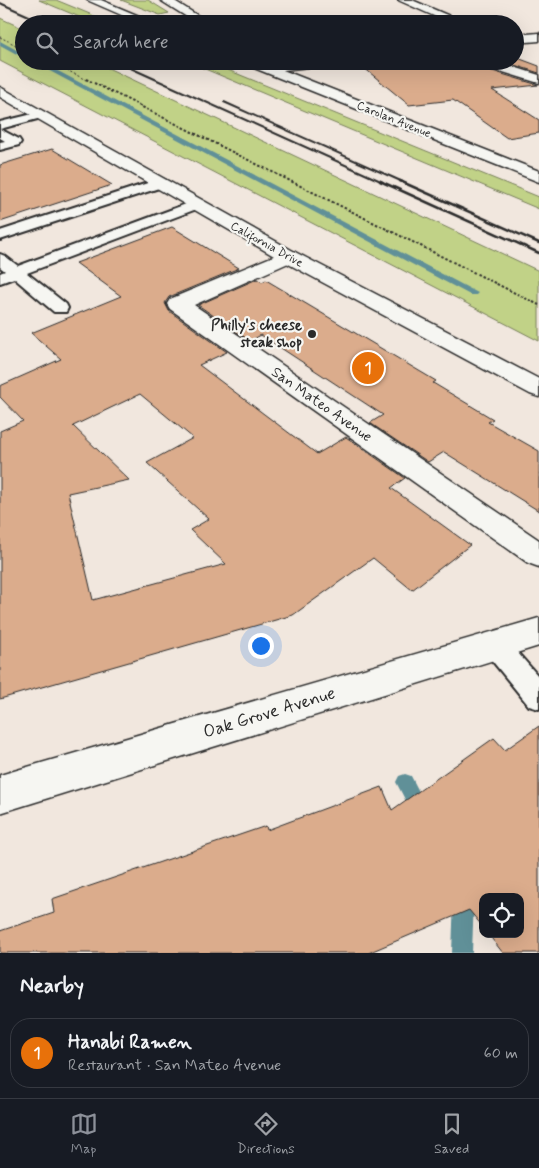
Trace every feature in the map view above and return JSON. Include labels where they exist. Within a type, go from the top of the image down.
[{"type":"street","points":[[92,0],[130,15]]},
{"type":"street","points":[[165,0],[191,15]]},
{"type":"street","points":[[403,0],[440,15]]},
{"type":"street","points":[[524,38],[539,37]]},
{"type":"street","name":"Carolan Avenue","points":[[271,70],[539,177]]},
{"type":"street","points":[[510,70],[539,79]]},
{"type":"street","name":"California Drive","points":[[0,91],[288,256],[539,389]]},
{"type":"street","name":"San Mateo Avenue","points":[[288,256],[178,304],[539,555]]},
{"type":"street","name":"Oak Grove Avenue","points":[[0,794],[539,632]]},
{"type":"lane","points":[[0,126],[41,115]]},
{"type":"lane","points":[[0,133],[15,142],[0,146]]},
{"type":"lane","points":[[0,236],[160,183]]},
{"type":"lane","points":[[0,278],[197,204]]},
{"type":"lane","points":[[0,258],[60,308]]},
{"type":"lane","points":[[494,644],[539,697]]},
{"type":"path","points":[[0,37],[15,44]]},
{"type":"path","points":[[67,70],[539,305]]},
{"type":"green space","points":[[39,0],[56,0],[92,15],[75,15]]},
{"type":"green space","points":[[121,0],[148,0],[169,13],[160,15]]},
{"type":"green space","points":[[0,18],[15,25],[15,69],[0,61]]},
{"type":"green space","points":[[17,70],[112,70],[539,271],[539,341]]},
{"type":"green space","points":[[207,70],[228,70],[539,197],[539,209]]},
{"type":"building","points":[[524,60],[539,66],[539,73],[524,68]]},
{"type":"building","points":[[367,70],[489,70],[538,85],[492,90],[539,120],[539,133],[507,138],[453,100],[409,105]]},
{"type":"building","points":[[52,149],[112,185],[0,222],[0,165]]},
{"type":"building","points":[[172,227],[239,268],[169,297],[165,303],[169,311],[227,352],[199,365],[317,454],[346,437],[405,478],[391,488],[470,545],[412,590],[373,558],[293,615],[0,699],[0,431],[23,421],[0,397],[0,386],[61,359],[31,333],[121,296],[76,263]],"holes":[[[140,394],[193,438],[147,463],[209,519],[190,530],[226,564],[93,600],[68,493],[129,480],[73,426]]]},
{"type":"building","points":[[257,279],[262,282],[266,280],[436,381],[433,383],[493,419],[488,422],[539,451],[539,511],[444,452],[428,462],[370,423],[383,415],[261,335],[250,341],[198,305]]},
{"type":"building","points":[[539,726],[539,953],[503,953],[491,938],[524,938],[524,893],[479,893],[479,922],[469,910],[368,953],[0,953],[0,931],[54,913],[52,899],[266,826],[267,830],[382,787],[392,810],[494,738],[505,750]]},
{"type":"waterway","points":[[0,43],[15,51]]},
{"type":"waterway","points":[[51,70],[473,293]]},
{"type":"waterway","points":[[405,782],[419,809]]},
{"type":"waterway","points":[[462,953],[464,896]]},
{"type":"railway","points":[[0,3],[27,15]]},
{"type":"railway","points":[[135,70],[383,182]]},
{"type":"railway","points":[[224,102],[403,182]]},
{"type":"railway","points":[[380,181],[539,253]]},
{"type":"railway","points":[[400,181],[539,243]]},
{"type":"place","name":"Philly's cheese steak shop","points":[[312,334]]},
{"type":"place","name":"Hanabi Ramen","points":[[368,368]]}]
